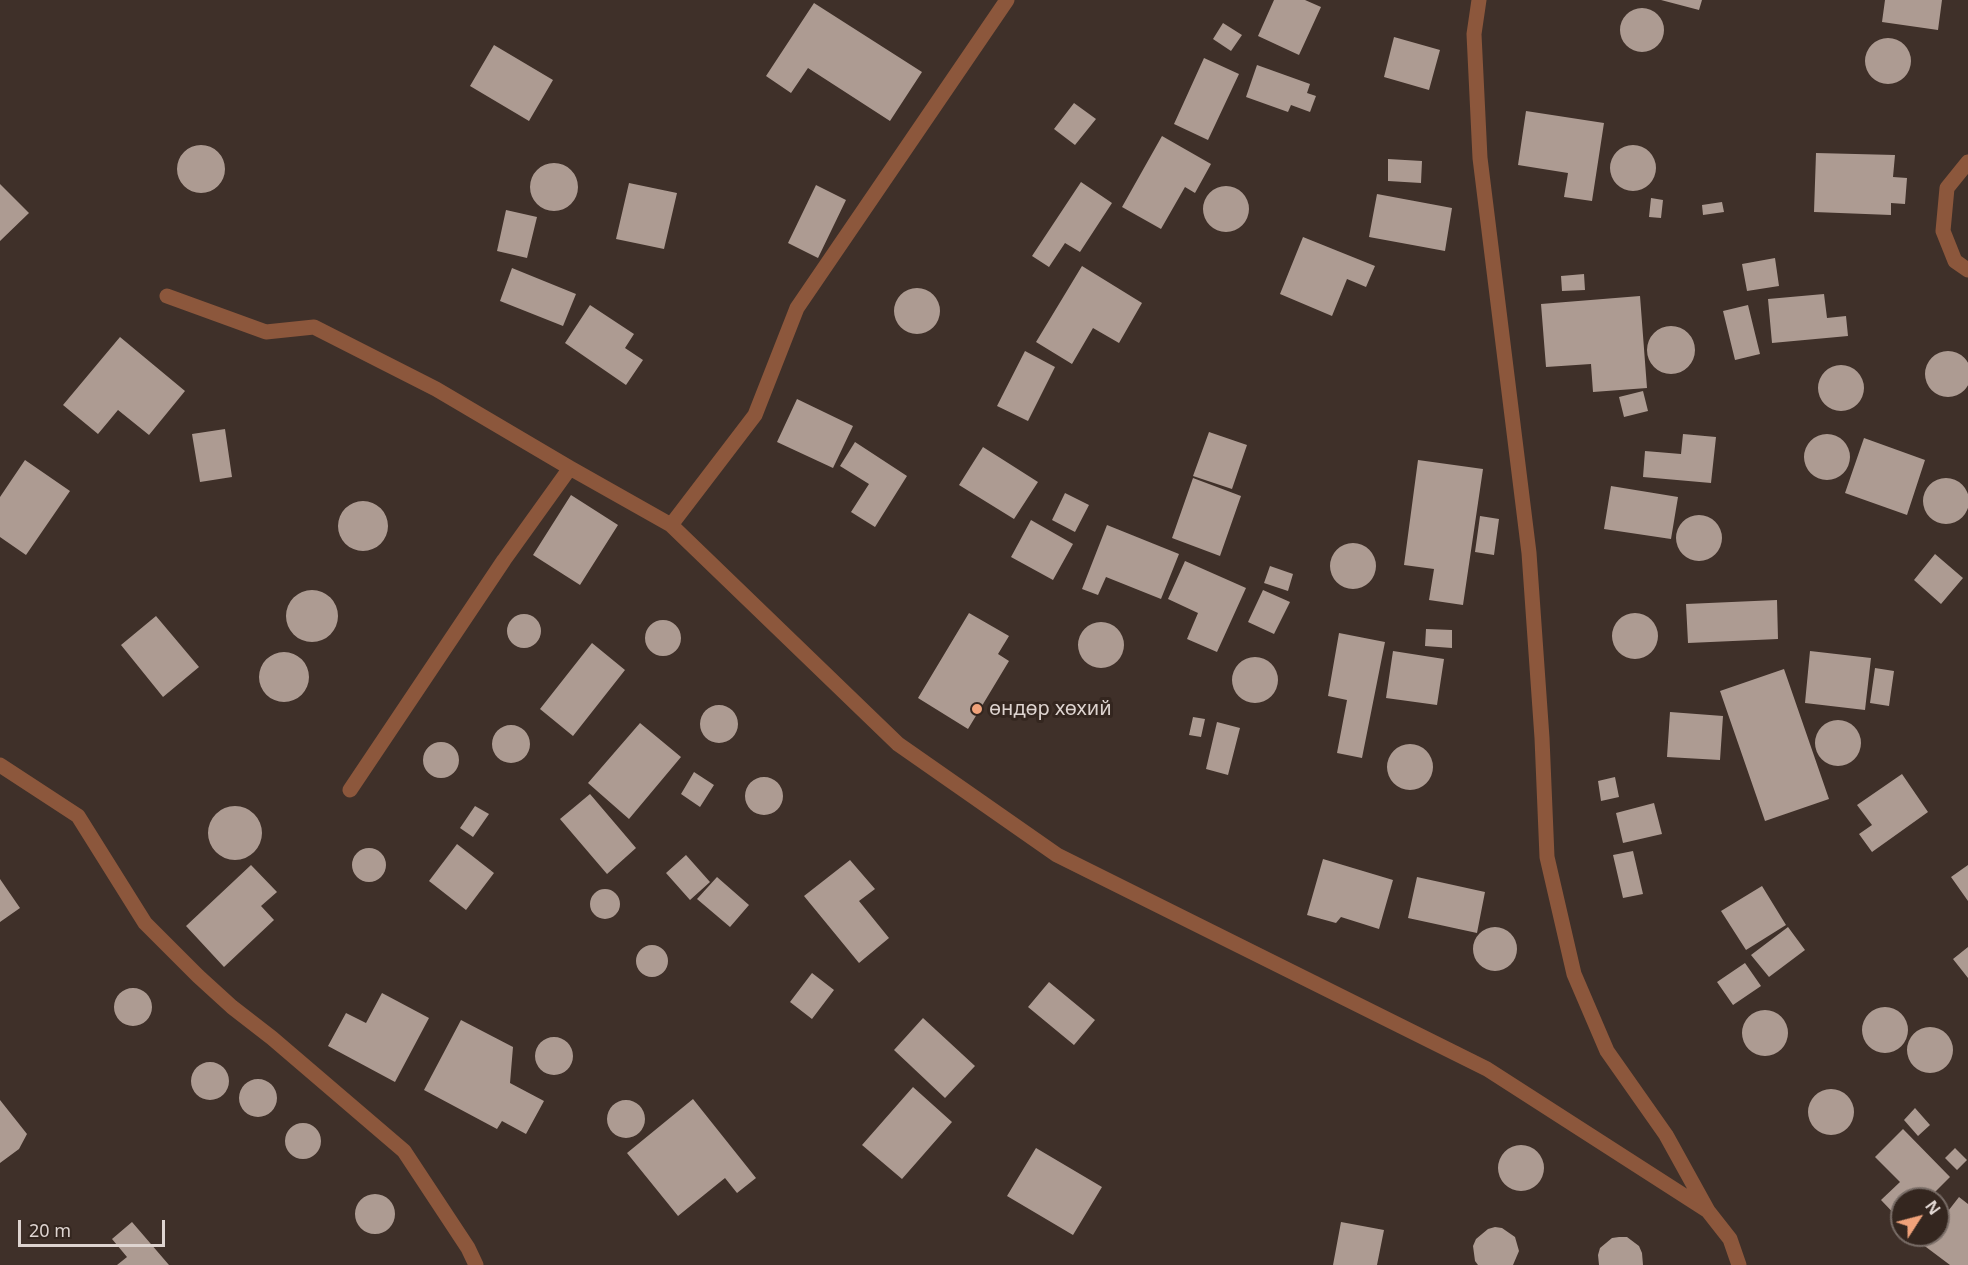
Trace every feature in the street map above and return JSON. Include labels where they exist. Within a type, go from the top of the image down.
[{"type":"street","points":[[672,525],[755,415],[797,308],[1007,0]]},
{"type":"street","points":[[1479,0],[1474,34],[1480,158],[1529,553],[1542,738],[1546,857],[1574,974],[1607,1051],[1666,1135],[1708,1211],[1730,1239],[1739,1265]]},
{"type":"street","points":[[1968,162],[1947,188],[1943,231],[1956,261],[1968,270]]},
{"type":"street","points":[[167,296],[266,332],[314,327],[436,388],[570,468],[672,525],[898,744],[1057,855],[1486,1069],[1708,1211]]},
{"type":"street","points":[[350,790],[504,560],[570,468]]},
{"type":"street","points":[[0,765],[78,816],[145,923],[224,999],[404,1151],[468,1248],[476,1265]]},
{"type":"building","points":[[1274,0],[1305,0],[1321,7],[1299,55],[1258,36]]},
{"type":"building","points":[[1661,0],[1702,0],[1699,10]]},
{"type":"building","points":[[1885,0],[1942,0],[1938,30],[1882,22]]},
{"type":"building","points":[[814,3],[922,72],[890,121],[808,68],[791,93],[766,76]]},
{"type":"building","points":[[1642,8],[1657,15],[1664,30],[1657,45],[1642,52],[1627,45],[1620,30],[1627,15]]},
{"type":"building","points":[[1223,23],[1242,35],[1231,51],[1213,39]]},
{"type":"building","points":[[1394,37],[1440,50],[1429,90],[1384,77]]},
{"type":"building","points":[[1888,38],[1904,45],[1911,61],[1904,77],[1888,84],[1872,77],[1865,61],[1872,45]]},
{"type":"building","points":[[494,45],[553,80],[529,121],[470,86]]},
{"type":"building","points":[[1204,58],[1239,74],[1208,140],[1174,124]]},
{"type":"building","points":[[1257,65],[1310,84],[1307,93],[1316,96],[1310,112],[1291,105],[1288,112],[1246,97]]},
{"type":"building","points":[[1074,103],[1096,119],[1075,145],[1054,129]]},
{"type":"building","points":[[1526,111],[1604,123],[1592,201],[1564,197],[1568,173],[1518,165]]},
{"type":"building","points":[[1162,136],[1211,164],[1195,193],[1185,187],[1161,229],[1122,207]]},
{"type":"building","points":[[201,145],[218,152],[225,169],[218,186],[201,193],[184,186],[177,169],[184,152]]},
{"type":"building","points":[[1633,145],[1649,152],[1656,168],[1649,184],[1633,191],[1617,184],[1610,168],[1617,152]]},
{"type":"building","points":[[1816,153],[1895,155],[1893,177],[1907,178],[1905,204],[1891,203],[1891,215],[1814,212]]},
{"type":"building","points":[[1388,159],[1422,161],[1421,183],[1388,181]]},
{"type":"building","points":[[549,163],[559,163],[571,170],[578,182],[578,192],[571,204],[559,211],[549,211],[534,200],[530,192],[530,182],[541,167]]},
{"type":"building","points":[[1081,182],[1112,203],[1080,252],[1065,243],[1049,267],[1032,256]]},
{"type":"building","points":[[629,183],[677,193],[664,249],[616,239]]},
{"type":"building","points":[[0,184],[29,213],[0,241]]},
{"type":"building","points":[[816,185],[846,200],[818,258],[788,243]]},
{"type":"building","points":[[1226,186],[1242,193],[1249,209],[1242,225],[1226,232],[1210,225],[1203,209],[1210,193]]},
{"type":"building","points":[[1377,194],[1452,208],[1445,251],[1369,237]]},
{"type":"building","points":[[1651,198],[1663,200],[1661,218],[1649,217]]},
{"type":"building","points":[[1722,202],[1724,212],[1703,215],[1702,205]]},
{"type":"building","points":[[506,210],[537,217],[527,258],[497,251]]},
{"type":"building","points":[[1303,237],[1375,266],[1366,287],[1347,279],[1332,316],[1280,294]]},
{"type":"building","points":[[1775,258],[1779,286],[1747,291],[1742,264]]},
{"type":"building","points":[[1082,266],[1142,303],[1119,343],[1093,328],[1072,364],[1036,342]]},
{"type":"building","points":[[512,268],[576,294],[563,326],[500,301]]},
{"type":"building","points":[[1584,274],[1585,290],[1562,291],[1561,276]]},
{"type":"building","points":[[917,288],[933,295],[940,311],[933,327],[917,334],[901,327],[894,311],[901,295]]},
{"type":"building","points":[[1824,294],[1827,318],[1846,316],[1848,336],[1772,343],[1768,299]]},
{"type":"building","points":[[1640,296],[1647,388],[1593,392],[1591,364],[1546,367],[1541,304]]},
{"type":"building","points":[[590,305],[634,334],[625,348],[643,360],[626,385],[565,343]]},
{"type":"building","points":[[1748,305],[1760,354],[1735,360],[1723,311]]},
{"type":"building","points":[[1671,326],[1688,333],[1695,350],[1688,367],[1671,374],[1654,367],[1647,350],[1654,333]]},
{"type":"building","points":[[120,337],[185,391],[149,435],[118,410],[98,434],[63,405]]},
{"type":"building","points":[[1025,351],[1055,367],[1028,421],[997,406]]},
{"type":"building","points":[[1948,351],[1964,358],[1971,374],[1964,390],[1948,397],[1932,390],[1925,374],[1932,358]]},
{"type":"building","points":[[1846,365],[1858,371],[1863,379],[1863,397],[1858,405],[1850,410],[1836,411],[1828,408],[1821,401],[1818,383],[1821,375],[1828,368]]},
{"type":"building","points":[[1643,391],[1648,411],[1624,417],[1619,397]]},
{"type":"building","points":[[797,399],[853,426],[833,468],[777,442]]},
{"type":"building","points":[[225,429],[232,477],[200,482],[192,434]]},
{"type":"building","points":[[1209,432],[1247,445],[1232,489],[1193,476]]},
{"type":"building","points":[[1683,434],[1716,437],[1711,483],[1643,477],[1645,451],[1681,454]]},
{"type":"building","points":[[1827,434],[1843,441],[1850,457],[1843,473],[1827,480],[1811,473],[1804,457],[1811,441]]},
{"type":"building","points":[[1864,438],[1925,460],[1907,515],[1845,493]]},
{"type":"building","points":[[855,442],[907,476],[875,527],[851,512],[869,484],[840,466]]},
{"type":"building","points":[[983,447],[1038,482],[1014,519],[959,485]]},
{"type":"building","points":[[25,460],[70,491],[26,555],[0,537],[0,497]]},
{"type":"building","points":[[1418,460],[1483,469],[1463,605],[1429,600],[1434,569],[1404,565]]},
{"type":"building","points":[[1193,478],[1241,496],[1220,556],[1172,538]]},
{"type":"building","points":[[1946,478],[1962,485],[1969,501],[1962,517],[1946,524],[1930,517],[1923,501],[1930,485]]},
{"type":"building","points":[[1611,486],[1678,497],[1671,539],[1604,529]]},
{"type":"building","points":[[1065,493],[1089,505],[1075,532],[1052,520]]},
{"type":"building","points":[[571,495],[618,525],[580,585],[533,555]]},
{"type":"building","points":[[358,501],[368,501],[381,508],[388,521],[388,531],[381,544],[368,551],[358,551],[349,547],[342,540],[338,531],[338,521],[342,512],[349,505]]},
{"type":"building","points":[[1699,515],[1715,522],[1722,538],[1715,554],[1699,561],[1683,554],[1676,538],[1683,522]]},
{"type":"building","points":[[1480,516],[1499,519],[1494,555],[1475,552]]},
{"type":"building","points":[[1031,520],[1073,544],[1053,580],[1011,557]]},
{"type":"building","points":[[1107,525],[1179,554],[1161,599],[1106,577],[1098,595],[1082,589]]},
{"type":"building","points":[[1353,543],[1369,550],[1376,566],[1369,582],[1353,589],[1337,582],[1330,566],[1337,550]]},
{"type":"building","points":[[1935,554],[1963,578],[1941,604],[1914,580]]},
{"type":"building","points":[[1185,561],[1246,588],[1217,652],[1187,639],[1198,613],[1168,599]]},
{"type":"building","points":[[1270,566],[1293,574],[1288,591],[1264,583]]},
{"type":"building","points":[[307,590],[317,590],[331,597],[338,616],[331,635],[317,642],[307,642],[297,638],[290,631],[286,621],[286,611],[290,601],[297,594]]},
{"type":"building","points":[[1263,590],[1290,602],[1274,634],[1248,622]]},
{"type":"building","points":[[1777,600],[1778,639],[1688,643],[1686,604]]},
{"type":"building","points":[[969,613],[1009,636],[998,654],[1009,661],[968,729],[918,698]]},
{"type":"building","points":[[1635,613],[1651,620],[1658,636],[1651,652],[1635,659],[1619,652],[1612,636],[1619,620]]},
{"type":"building","points":[[524,614],[536,619],[541,631],[536,643],[524,648],[512,643],[507,631],[512,619]]},
{"type":"building","points":[[156,616],[199,667],[163,697],[121,645]]},
{"type":"building","points":[[663,620],[676,625],[681,638],[676,651],[663,656],[650,651],[645,638],[650,625]]},
{"type":"building","points":[[1101,622],[1117,629],[1124,645],[1117,661],[1101,668],[1085,661],[1078,645],[1085,629]]},
{"type":"building","points":[[1426,629],[1452,630],[1452,648],[1425,646]]},
{"type":"building","points":[[1339,633],[1385,642],[1362,758],[1337,753],[1347,700],[1328,696]]},
{"type":"building","points":[[592,643],[625,670],[573,736],[540,709]]},
{"type":"building","points":[[1393,651],[1444,659],[1437,705],[1386,698]]},
{"type":"building","points":[[1810,651],[1871,658],[1865,710],[1805,703]]},
{"type":"building","points":[[284,652],[302,659],[309,677],[302,695],[284,702],[266,695],[259,677],[266,659]]},
{"type":"building","points":[[1255,657],[1271,664],[1278,680],[1271,696],[1255,703],[1239,696],[1232,680],[1239,664]]},
{"type":"building","points":[[1875,668],[1894,671],[1889,706],[1870,703]]},
{"type":"building","points":[[1784,669],[1829,799],[1765,821],[1720,691]]},
{"type":"building","points":[[719,705],[732,711],[738,724],[732,737],[719,743],[706,737],[700,724],[706,711]]},
{"type":"building","points":[[1670,712],[1723,716],[1720,760],[1667,757]]},
{"type":"building","points":[[1193,717],[1205,719],[1201,737],[1189,735]]},
{"type":"building","points":[[1838,720],[1854,727],[1861,743],[1854,759],[1838,766],[1822,759],[1815,743],[1822,727]]},
{"type":"building","points":[[1217,722],[1240,728],[1228,775],[1206,769]]},
{"type":"building","points":[[640,723],[681,757],[629,819],[588,783]]},
{"type":"building","points":[[511,725],[524,731],[530,744],[524,757],[511,763],[498,757],[492,744],[498,731]]},
{"type":"building","points":[[441,742],[453,748],[459,760],[453,772],[441,778],[429,772],[423,760],[429,748]]},
{"type":"building","points":[[1410,744],[1426,751],[1433,767],[1426,783],[1410,790],[1394,783],[1387,767],[1394,751]]},
{"type":"building","points":[[694,772],[714,785],[700,807],[681,794]]},
{"type":"building","points":[[1902,774],[1928,812],[1872,852],[1859,834],[1872,825],[1857,805]]},
{"type":"building","points":[[764,777],[777,783],[783,796],[777,809],[764,815],[751,809],[745,796],[751,783]]},
{"type":"building","points":[[1615,777],[1619,797],[1601,801],[1598,781]]},
{"type":"building","points":[[590,794],[636,848],[607,874],[560,819]]},
{"type":"building","points":[[1654,803],[1662,834],[1623,843],[1616,813]]},
{"type":"building","points":[[235,806],[245,808],[254,814],[260,823],[262,833],[260,843],[254,852],[245,858],[235,860],[225,858],[216,852],[210,843],[208,833],[210,823],[216,814],[225,808]]},
{"type":"building","points":[[475,806],[489,814],[473,837],[460,828]]},
{"type":"building","points":[[457,844],[494,873],[466,910],[429,881]]},
{"type":"building","points":[[369,848],[381,853],[386,865],[381,877],[369,882],[357,877],[352,865],[357,853]]},
{"type":"building","points":[[1633,851],[1643,894],[1623,898],[1613,855]]},
{"type":"building","points":[[686,855],[710,882],[690,900],[666,873]]},
{"type":"building","points":[[1323,859],[1393,880],[1379,929],[1341,917],[1336,923],[1307,915]]},
{"type":"building","points":[[850,860],[875,889],[859,901],[889,938],[859,963],[804,896]]},
{"type":"building","points":[[251,865],[277,892],[261,906],[274,920],[224,967],[186,926]]},
{"type":"building","points":[[1968,865],[1968,901],[1951,877]]},
{"type":"building","points":[[717,877],[749,905],[730,927],[697,899]]},
{"type":"building","points":[[1417,877],[1485,892],[1477,933],[1408,918]]},
{"type":"building","points":[[0,879],[20,908],[0,922]]},
{"type":"building","points":[[1762,886],[1786,925],[1746,950],[1721,911]]},
{"type":"building","points":[[605,889],[611,890],[619,898],[619,910],[611,918],[605,919],[599,918],[591,910],[590,904],[591,898],[599,890]]},
{"type":"building","points":[[1495,927],[1511,933],[1517,949],[1511,965],[1495,971],[1479,965],[1473,949],[1479,933]]},
{"type":"building","points":[[1788,927],[1805,950],[1769,977],[1751,955]]},
{"type":"building","points":[[652,945],[664,949],[668,961],[664,973],[652,977],[640,973],[636,961],[640,949]]},
{"type":"building","points":[[1968,947],[1968,978],[1953,959]]},
{"type":"building","points":[[1745,963],[1761,986],[1733,1005],[1717,982]]},
{"type":"building","points":[[812,973],[834,990],[812,1019],[790,1002]]},
{"type":"building","points":[[1049,982],[1095,1020],[1074,1045],[1028,1007]]},
{"type":"building","points":[[133,988],[146,994],[152,1007],[146,1020],[133,1026],[120,1020],[114,1007],[120,994]]},
{"type":"building","points":[[382,993],[429,1018],[395,1082],[328,1046],[346,1013],[366,1023]]},
{"type":"building","points":[[1885,1007],[1901,1014],[1908,1030],[1901,1046],[1885,1053],[1869,1046],[1862,1030],[1869,1014]]},
{"type":"building","points":[[1765,1010],[1781,1017],[1788,1033],[1781,1049],[1765,1056],[1749,1049],[1742,1033],[1749,1017]]},
{"type":"building","points":[[923,1018],[975,1066],[945,1098],[894,1050]]},
{"type":"building","points":[[461,1020],[513,1047],[510,1083],[544,1101],[526,1134],[502,1121],[497,1129],[424,1090]]},
{"type":"building","points":[[1930,1027],[1946,1034],[1953,1050],[1946,1066],[1930,1073],[1914,1066],[1907,1050],[1914,1034]]},
{"type":"building","points":[[554,1037],[567,1043],[573,1056],[567,1069],[554,1075],[541,1069],[535,1056],[541,1043]]},
{"type":"building","points":[[210,1062],[223,1068],[229,1081],[223,1094],[210,1100],[197,1094],[191,1081],[197,1068]]},
{"type":"building","points":[[258,1079],[272,1084],[277,1098],[272,1112],[258,1117],[244,1112],[239,1098],[244,1084]]},
{"type":"building","points":[[913,1087],[952,1122],[902,1179],[862,1145]]},
{"type":"building","points":[[1831,1089],[1847,1096],[1854,1112],[1847,1128],[1831,1135],[1815,1128],[1808,1112],[1815,1096]]},
{"type":"building","points":[[693,1099],[756,1178],[737,1193],[725,1178],[678,1216],[627,1153]]},
{"type":"building","points":[[0,1100],[27,1134],[19,1149],[0,1163]]},
{"type":"building","points":[[626,1100],[639,1106],[645,1119],[639,1132],[626,1138],[613,1132],[607,1119],[613,1106]]},
{"type":"building","points":[[1915,1108],[1930,1125],[1918,1136],[1904,1120]]},
{"type":"building","points":[[303,1123],[315,1129],[321,1141],[315,1153],[303,1159],[291,1153],[285,1141],[291,1129]]},
{"type":"building","points":[[1903,1129],[1950,1177],[1940,1187],[1895,1187],[1900,1182],[1875,1157]]},
{"type":"building","points":[[1521,1145],[1537,1152],[1544,1168],[1537,1184],[1521,1191],[1505,1184],[1498,1168],[1505,1152]]},
{"type":"building","points":[[1036,1148],[1102,1187],[1073,1235],[1007,1196]]},
{"type":"building","points":[[1955,1148],[1967,1160],[1957,1170],[1945,1158]]},
{"type":"building","points":[[1890,1191],[1890,1209],[1881,1200]]},
{"type":"building","points":[[375,1194],[389,1200],[395,1214],[389,1228],[375,1234],[361,1228],[355,1214],[361,1200]]},
{"type":"building","points":[[1959,1197],[1968,1204],[1968,1265],[1950,1265],[1926,1247],[1950,1247],[1950,1209]]},
{"type":"building","points":[[132,1222],[169,1265],[117,1265],[127,1257],[112,1239]]},
{"type":"building","points":[[1341,1222],[1384,1230],[1377,1265],[1333,1265]]},
{"type":"building","points":[[1502,1228],[1515,1237],[1519,1251],[1513,1265],[1478,1265],[1475,1261],[1473,1246],[1476,1239],[1488,1229]]},
{"type":"building","points":[[1627,1237],[1639,1246],[1643,1265],[1599,1265],[1600,1248],[1612,1238]]},
{"type":"place","name":"өндөр хөхий","points":[[977,709]]}]
